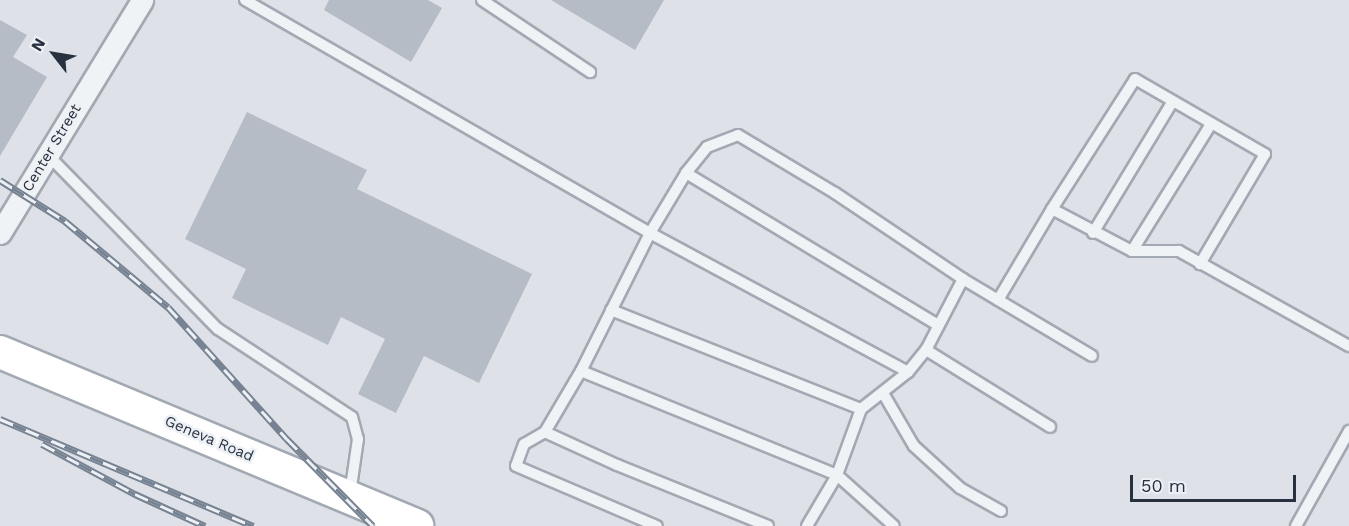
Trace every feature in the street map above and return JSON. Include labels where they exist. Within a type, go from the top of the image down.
[{"type":"main road","name":"Geneva Road","points":[[0,352],[417,526]]},
{"type":"street","name":"Center Street","points":[[3,223],[48,155],[142,0]]},
{"type":"lane","points":[[245,0],[650,233],[908,372]]},
{"type":"lane","points":[[483,0],[590,72]]},
{"type":"lane","points":[[998,300],[1052,209],[1135,79],[1265,154],[1200,264]]},
{"type":"lane","points":[[1093,233],[1173,101]]},
{"type":"lane","points":[[1132,251],[1211,124]]},
{"type":"lane","points":[[657,526],[516,466],[524,444],[545,432],[581,371],[650,233],[686,174],[707,147],[738,135],[835,193],[963,279],[1092,356]]},
{"type":"lane","points":[[48,155],[218,329],[352,417],[358,439],[350,498]]},
{"type":"lane","points":[[686,174],[938,325]]},
{"type":"lane","points":[[1052,209],[1093,233],[1132,251],[1179,251],[1349,346]]},
{"type":"lane","points":[[807,526],[837,475],[861,409],[908,372],[926,350],[963,279]]},
{"type":"lane","points":[[611,310],[861,409]]},
{"type":"lane","points":[[926,350],[1050,427]]},
{"type":"lane","points":[[581,371],[837,475],[894,526]]},
{"type":"lane","points":[[883,393],[914,446],[960,488],[1001,511]]},
{"type":"lane","points":[[1296,526],[1349,431]]},
{"type":"lane","points":[[545,432],[768,526]]},
{"type":"building","points":[[329,0],[428,0],[442,8],[411,62],[324,10]]},
{"type":"building","points":[[551,0],[664,0],[635,50]]},
{"type":"building","points":[[0,20],[27,35],[13,57],[47,77],[0,156]]},
{"type":"building","points":[[247,112],[367,170],[357,189],[532,274],[479,383],[424,356],[396,413],[358,394],[385,339],[341,317],[328,345],[232,298],[246,269],[185,239]]},
{"type":"railway","points":[[0,180],[65,221],[168,307],[287,439],[373,526]]},
{"type":"railway","points":[[0,419],[253,526]]},
{"type":"railway","points":[[42,444],[135,494],[205,526]]}]
